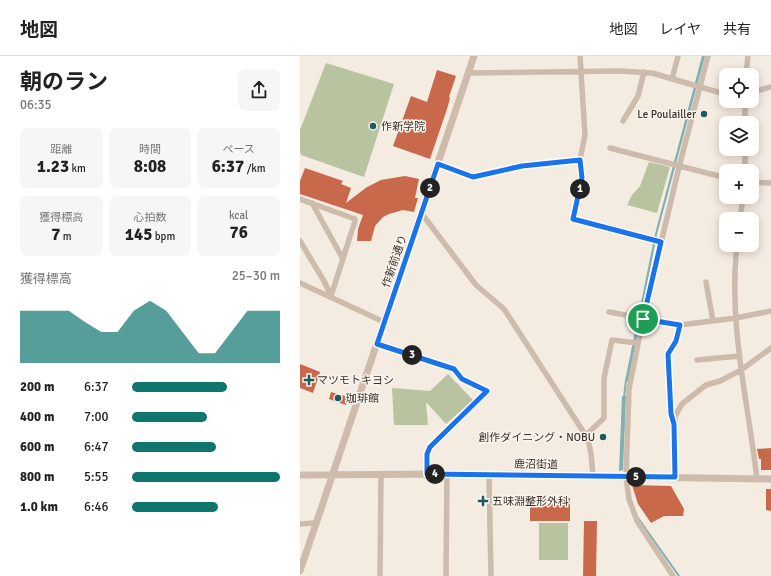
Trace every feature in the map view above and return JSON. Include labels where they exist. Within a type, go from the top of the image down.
[{"type":"street","name":"作新前通り","points":[[300,571],[422,214],[474,56]]},
{"type":"street","points":[[580,56],[586,135],[580,160],[582,178],[573,219],[661,242]]},
{"type":"street","points":[[672,79],[678,56]]},
{"type":"street","points":[[673,576],[634,516],[629,499],[626,477],[629,389],[643,319],[661,242],[708,56]]},
{"type":"street","points":[[747,68],[748,56]]},
{"type":"street","points":[[469,73],[644,72],[719,92]]},
{"type":"street","points":[[623,121],[638,96],[644,72]]},
{"type":"street","points":[[759,90],[771,87]]},
{"type":"street","points":[[610,148],[719,176]]},
{"type":"street","points":[[438,164],[473,177],[522,166],[580,160]]},
{"type":"street","points":[[759,182],[771,183]]},
{"type":"street","points":[[300,199],[355,219],[330,296]]},
{"type":"street","points":[[312,203],[343,259]]},
{"type":"street","points":[[422,214],[476,285],[504,309],[586,435],[591,454],[593,476]]},
{"type":"street","points":[[300,241],[330,296]]},
{"type":"street","points":[[736,252],[736,318],[741,370],[757,479]]},
{"type":"street","points":[[706,282],[713,321]]},
{"type":"street","points":[[300,283],[384,322]]},
{"type":"street","points":[[609,312],[680,325],[736,318],[771,311]]},
{"type":"street","points":[[674,424],[671,414],[668,354],[676,341],[680,325]]},
{"type":"street","points":[[586,435],[604,418],[604,378],[612,340],[638,343]]},
{"type":"street","points":[[377,344],[454,369],[462,379],[487,391],[430,447],[427,454],[427,474]]},
{"type":"street","points":[[675,477],[674,424],[675,416],[682,404],[706,385],[720,381],[741,370],[771,348]]},
{"type":"street","points":[[697,360],[740,356]]},
{"type":"street","points":[[380,576],[381,474]]},
{"type":"street","points":[[446,576],[448,474]]},
{"type":"street","name":"鹿沼街道","points":[[300,475],[448,474],[771,479]]},
{"type":"street","points":[[489,475],[491,576]]},
{"type":"street","points":[[300,524],[316,523]]},
{"type":"green space","points":[[326,63],[394,84],[364,177],[301,155],[300,152],[300,130]]},
{"type":"green space","points":[[649,162],[670,167],[657,213],[627,205],[632,195],[640,186]]},
{"type":"green space","points":[[448,374],[473,400],[446,424],[426,402],[428,425],[394,425],[392,388],[430,391]]},
{"type":"green space","points":[[539,523],[568,523],[568,560],[539,560]]},
{"type":"water","points":[[702,56],[705,56],[657,234],[628,382],[625,381],[655,234]]},
{"type":"water","points":[[622,396],[626,396],[623,470],[619,471]]},
{"type":"building","points":[[437,70],[456,76],[449,97],[447,109],[430,159],[393,146],[411,96],[427,102]]},
{"type":"building","points":[[305,168],[343,181],[341,184],[351,188],[346,203],[367,187],[381,180],[405,176],[419,179],[415,198],[418,198],[414,212],[403,210],[383,217],[375,226],[371,241],[357,241],[358,229],[363,215],[300,194],[300,181]]},
{"type":"building","name":"マツモトキヨシ","points":[[300,364],[320,372],[313,393],[300,388]]},
{"type":"building","name":"珈琲館","points":[[331,392],[348,397],[346,405],[329,399]]},
{"type":"building","points":[[771,448],[771,470],[761,470],[761,459],[759,459],[757,449]]},
{"type":"building","points":[[632,485],[671,486],[684,509],[683,516],[664,516],[651,523],[638,504]]},
{"type":"building","points":[[766,489],[771,489],[771,511],[766,510]]},
{"type":"building","points":[[530,498],[570,498],[570,521],[530,521]]},
{"type":"building","points":[[584,521],[597,521],[596,576],[583,576]]},
{"type":"waterway","points":[[624,398],[626,380]]},
{"type":"waterway","points":[[638,518],[679,576]]},
{"type":"place","name":"Le Poulailler","points":[[704,114]]},
{"type":"place","name":"作新学院","points":[[373,126]]},
{"type":"place","name":"マツモトキヨシ","points":[[309,380]]},
{"type":"place","name":"珈琲館","points":[[338,398]]},
{"type":"place","name":"創作ダイニング・NOBU","points":[[603,437]]},
{"type":"place","name":"五味淵整形外科","points":[[483,501]]},
{"type":"route","points":[[580,160],[582,178],[573,219],[661,242],[643,319],[680,325],[676,341],[668,354],[671,414],[674,424],[675,477],[427,474],[427,454],[430,447],[487,391],[462,379],[454,369],[377,344],[438,164],[473,177],[522,166],[580,160]]}]
